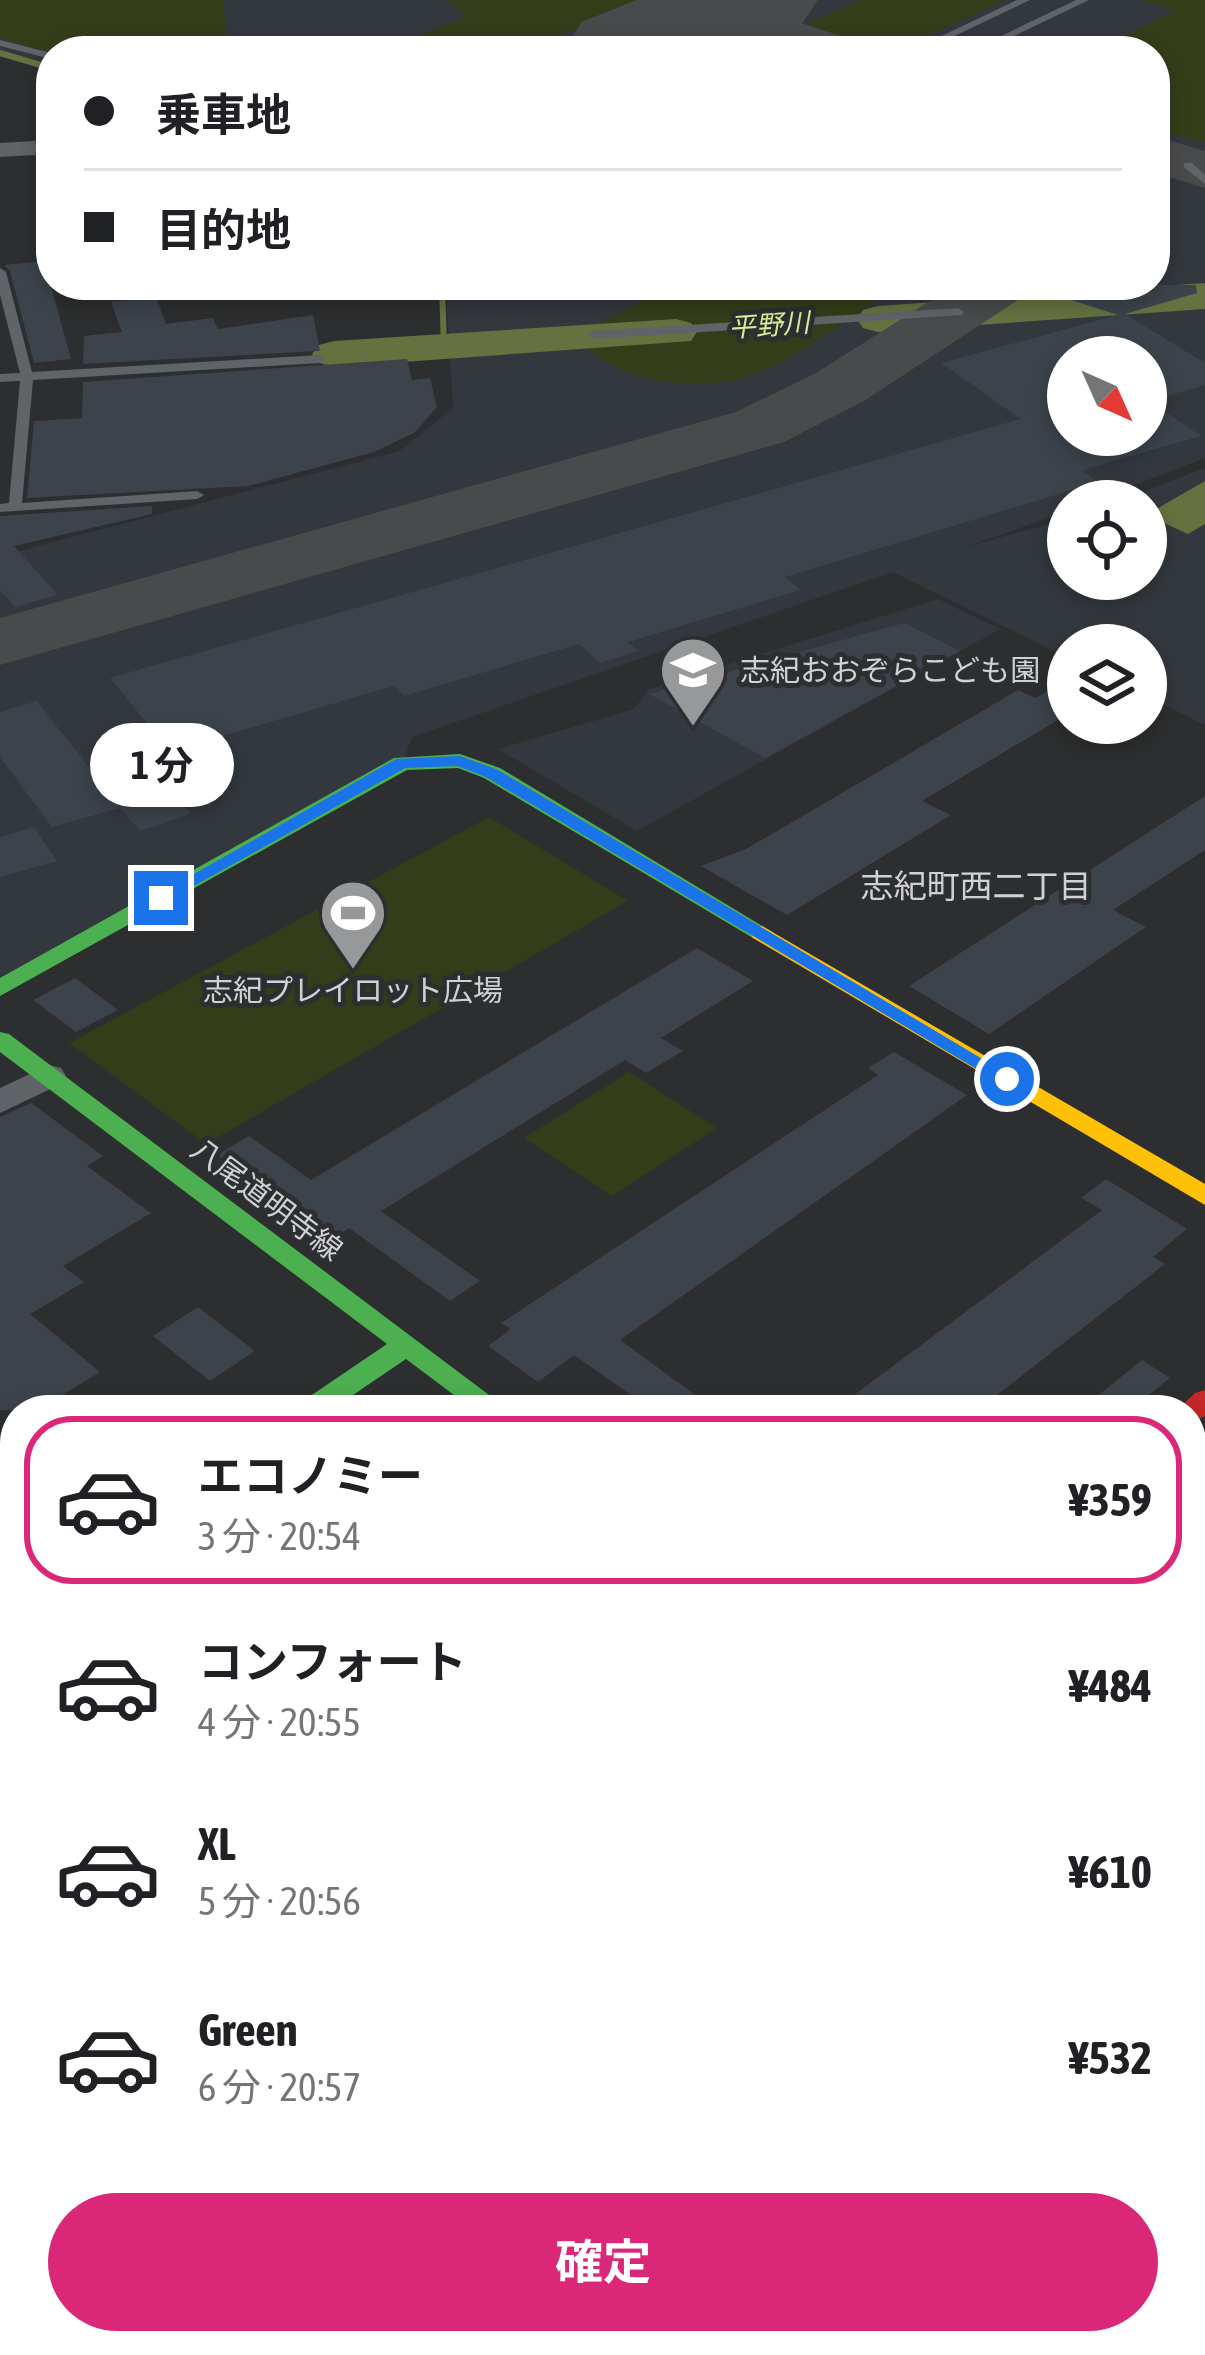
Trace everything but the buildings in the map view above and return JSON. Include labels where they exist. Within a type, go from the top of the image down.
[{"type":"street","points":[[0,150],[36,148]]},
{"type":"street","points":[[0,988],[402,763],[460,760],[492,773],[1205,1196]]},
{"type":"street","name":"八尾道明寺線","points":[[0,1040],[473,1395]]},
{"type":"street","points":[[0,1102],[50,1076]]},
{"type":"street","points":[[332,1395],[406,1346]]},
{"type":"lane","points":[[947,36],[1025,0]]},
{"type":"lane","points":[[1007,36],[1084,0]]},
{"type":"lane","points":[[0,43],[36,52]]},
{"type":"lane","points":[[1188,165],[1205,181]]},
{"type":"lane","points":[[0,272],[27,376],[8,508],[197,495]]},
{"type":"lane","points":[[593,335],[958,312]]},
{"type":"lane","points":[[0,378],[320,359]]},
{"type":"shaded area","points":[[0,0],[1205,0],[1205,458],[1148,480],[1047,480],[1047,518],[963,548],[1047,525],[1047,600],[1167,600],[1167,482],[1205,468],[1205,725],[1167,706],[1167,624],[1047,624],[1047,648],[893,572],[412,737],[402,763],[0,988],[0,556],[400,451],[453,408],[447,300],[1170,300],[1170,36],[36,36],[36,60],[0,50]]},
{"type":"shaded area","points":[[0,0],[223,0],[230,36],[36,36],[36,48],[0,38]]},
{"type":"shaded area","points":[[447,0],[646,0],[558,36],[417,36],[468,16]]},
{"type":"shaded area","points":[[861,0],[1005,0],[927,36],[837,36],[810,29],[810,22]]},
{"type":"shaded area","points":[[1141,0],[1205,0],[1205,142],[1170,134],[1170,36],[1123,36],[1175,11]]},
{"type":"shaded area","points":[[644,300],[878,300],[787,359],[729,381],[684,384],[618,369],[583,345],[586,330]]},
{"type":"shaded area","points":[[1205,481],[1205,524],[1188,534],[1167,524],[1167,503]]},
{"type":"shaded area","name":"志紀おおぞらこども園","points":[[938,599],[1000,629],[637,831],[498,749],[634,709],[649,689]]},
{"type":"shaded area","name":"志紀プレイロット広場","points":[[489,817],[628,901],[206,1144],[69,1043]]},
{"type":"shaded area","points":[[629,1072],[717,1128],[612,1196],[524,1138]]},
{"type":"waterway","points":[[0,53],[36,64]]},
{"type":"waterway","name":"平野川","points":[[1170,298],[1205,296]]},
{"type":"waterway","points":[[442,300],[444,348]]},
{"type":"waterway","name":"平野川","points":[[878,319],[1148,300]]},
{"type":"waterway","name":"平野川","points":[[334,354],[676,332]]},
{"type":"taxiway","points":[[756,0],[753,19],[787,36]]},
{"type":"taxiway","points":[[1170,159],[1205,170]]},
{"type":"taxiway","points":[[0,642],[760,427],[840,387],[976,300]]},
{"type":"runway","points":[[667,36],[752,0]]},
{"type":"traffic: fast","points":[[0,988],[402,763],[460,761],[492,773],[762,933]]},
{"type":"traffic: fast","points":[[0,1040],[474,1395]]},
{"type":"traffic: fast","points":[[332,1395],[406,1345]]},
{"type":"traffic: slow","points":[[762,933],[1205,1196]]},
{"type":"place","name":"志紀おおぞらこども園","points":[[693,729]]},
{"type":"place","name":"志紀プレイロット広場","points":[[353,972]]},
{"type":"district","name":"志紀町西二丁目","points":[[976,886]]},
{"type":"route","points":[[161,898],[402,763],[460,760],[492,773],[1007,1079]]}]
